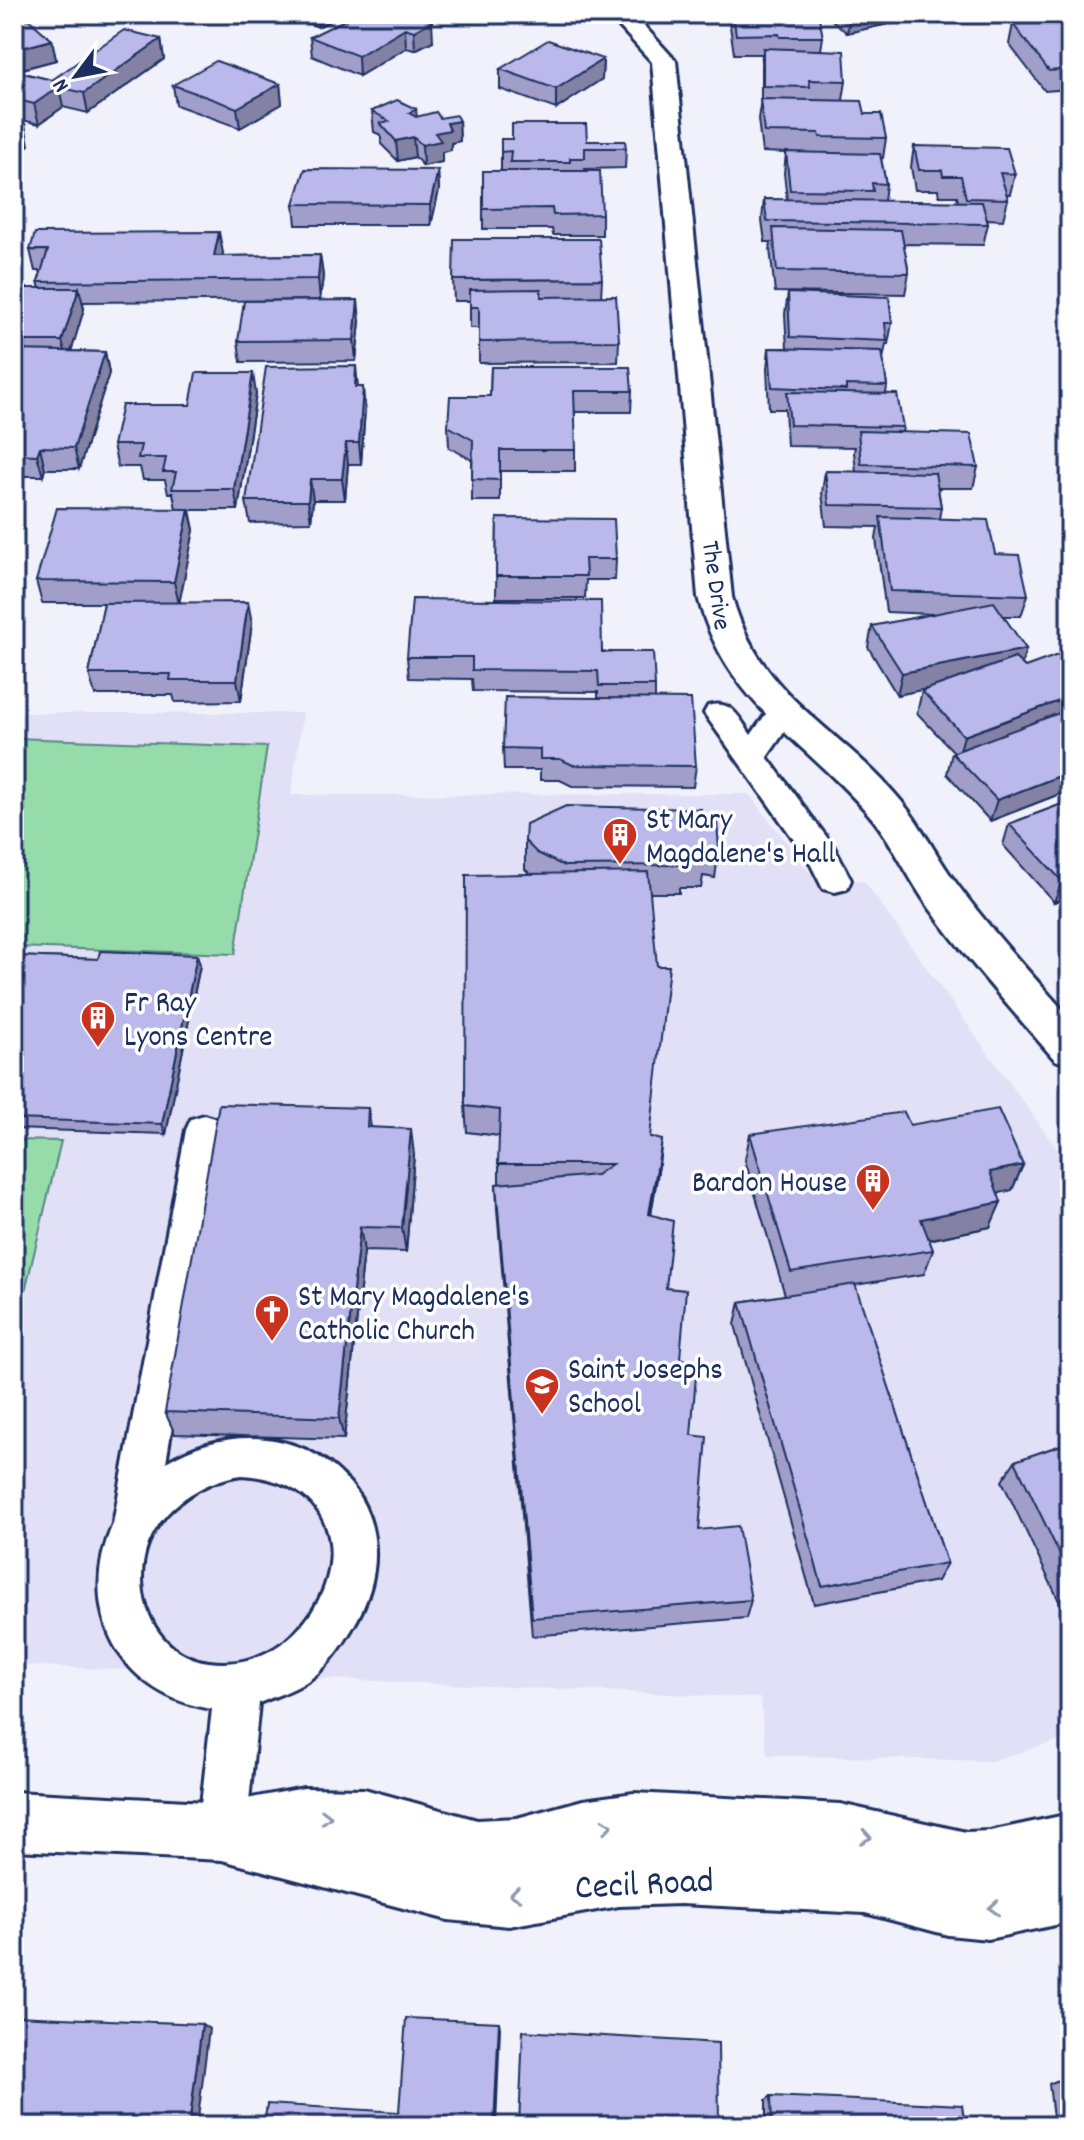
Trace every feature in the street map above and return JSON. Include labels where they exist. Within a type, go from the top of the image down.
[{"type":"street","name":"The Drive","points":[[620,14],[664,61],[715,597],[721,629],[744,672],[830,749],[887,809],[946,900],[1070,1048]]},
{"type":"street","name":"Cecil Road","points":[[222,1831],[304,1817],[364,1818],[457,1846],[488,1849],[517,1848],[583,1829],[634,1822],[840,1833],[966,1862],[990,1861],[1070,1844]]},
{"type":"street","name":"Cecil Road","points":[[14,1821],[222,1831],[360,1864],[448,1890],[482,1895],[509,1896],[619,1876],[680,1874],[865,1883],[977,1909],[1006,1908],[1070,1892]]},
{"type":"lane","points":[[749,757],[771,733],[784,711]]},
{"type":"lane","points":[[719,713],[812,841],[835,880]]},
{"type":"lane","points":[[133,1529],[204,1130]]},
{"type":"lane","points":[[242,1455],[279,1459],[313,1475],[338,1502],[352,1536],[353,1575],[340,1615],[314,1649],[279,1675],[238,1686],[201,1686],[167,1671],[140,1649],[124,1617],[118,1581],[124,1546],[140,1513],[169,1483],[204,1463],[242,1455]]},
{"type":"lane","points":[[222,1831],[238,1686]]},
{"type":"shaded area","name":"Saint Josephs School","points":[[14,713],[303,713],[291,795],[749,794],[815,879],[864,881],[1070,1167],[1070,1737],[991,1761],[767,1755],[760,1698],[14,1665]]},
{"type":"green space","points":[[14,738],[267,747],[235,954],[14,947]]},
{"type":"green space","points":[[14,1140],[61,1141],[14,1337]]},
{"type":"building","points":[[348,14],[411,14],[432,21],[414,31],[405,28],[358,56],[310,37],[349,18]]},
{"type":"building","points":[[733,14],[807,14],[807,17],[819,17],[823,37],[736,35]]},
{"type":"building","points":[[25,16],[52,40],[14,50],[14,18]]},
{"type":"building","points":[[1066,20],[1070,25],[1070,69],[1049,71],[1013,24]]},
{"type":"building","points":[[124,30],[161,39],[84,93],[59,87],[34,104],[14,99],[14,71],[52,80]]},
{"type":"building","points":[[548,40],[603,59],[556,89],[500,69]]},
{"type":"building","points":[[763,48],[844,51],[846,81],[809,80],[810,87],[763,86]]},
{"type":"building","points":[[216,61],[280,84],[237,108],[173,85]]},
{"type":"building","points":[[760,99],[862,101],[865,114],[881,114],[886,138],[764,132]]},
{"type":"building","points":[[397,100],[416,109],[409,113],[416,117],[436,112],[440,118],[456,115],[459,121],[447,123],[450,130],[435,133],[441,141],[422,145],[413,137],[396,141],[380,123],[389,121],[372,111]]},
{"type":"building","points":[[14,122],[25,125],[14,132]]},
{"type":"building","points":[[512,124],[586,124],[587,141],[625,141],[626,148],[585,148],[585,158],[570,158],[570,162],[510,162],[511,151],[501,152],[501,139],[512,139]]},
{"type":"building","points":[[914,146],[1007,148],[1015,174],[1000,173],[1008,199],[966,198],[961,176],[943,176],[942,170],[919,170]]},
{"type":"building","points":[[786,152],[880,154],[886,184],[872,183],[873,191],[790,190]]},
{"type":"building","points":[[305,169],[438,170],[430,205],[294,204]]},
{"type":"building","points":[[483,171],[600,171],[602,214],[553,215],[552,208],[483,209]]},
{"type":"building","points":[[764,199],[982,202],[988,224],[767,221]]},
{"type":"building","points":[[773,228],[901,230],[909,273],[777,271]]},
{"type":"building","points":[[219,232],[214,256],[320,255],[318,279],[38,282],[48,250],[30,250],[35,233]]},
{"type":"building","points":[[454,239],[599,239],[602,279],[453,280]]},
{"type":"building","points":[[14,288],[79,288],[62,341],[14,341]]},
{"type":"building","points":[[541,289],[541,297],[616,296],[619,341],[479,342],[479,307],[470,307],[470,290]]},
{"type":"building","points":[[788,293],[889,297],[892,323],[885,323],[887,341],[790,337]]},
{"type":"building","points":[[358,300],[354,340],[238,341],[244,301]]},
{"type":"building","points":[[769,348],[882,351],[887,386],[846,385],[846,390],[772,387]]},
{"type":"building","points":[[15,350],[105,352],[74,448],[40,447],[37,455],[14,454]]},
{"type":"building","points":[[356,366],[355,387],[363,387],[359,443],[346,443],[342,479],[310,479],[308,501],[246,501],[266,367]]},
{"type":"building","points":[[491,367],[630,367],[632,391],[574,391],[576,450],[500,450],[500,480],[472,479],[473,440],[448,426],[450,396],[490,396]]},
{"type":"building","points":[[196,373],[253,373],[234,489],[172,489],[176,472],[163,472],[166,458],[138,458],[141,445],[113,445],[122,405],[190,405]]},
{"type":"building","points":[[787,392],[897,394],[903,427],[790,425]]},
{"type":"building","points":[[858,431],[971,434],[978,467],[861,464]]},
{"type":"building","points":[[825,471],[935,473],[941,507],[829,505]]},
{"type":"building","points":[[57,508],[189,509],[174,582],[36,581]]},
{"type":"building","points":[[880,517],[988,520],[995,554],[1019,555],[1028,595],[890,591]]},
{"type":"building","points":[[497,518],[614,519],[616,559],[585,559],[586,576],[496,576]]},
{"type":"building","points":[[412,599],[601,601],[602,652],[653,652],[655,686],[599,686],[598,671],[472,670],[472,657],[407,657]]},
{"type":"building","points":[[248,602],[237,680],[170,680],[171,674],[89,674],[104,603]]},
{"type":"building","points":[[994,602],[1026,649],[902,673],[872,626]]},
{"type":"building","points":[[1058,655],[1070,666],[1070,697],[964,736],[922,691],[1015,658],[1025,667]]},
{"type":"building","points":[[505,697],[691,699],[696,766],[573,765],[560,759],[540,759],[540,749],[503,748]]},
{"type":"building","points":[[1070,709],[1070,772],[997,800],[952,753]]},
{"type":"building","points":[[1070,801],[1070,878],[1062,881],[1009,824]]},
{"type":"building","points":[[566,806],[701,809],[701,820],[717,821],[719,849],[705,848],[704,860],[680,860],[681,865],[564,866],[537,853],[525,841],[526,824]]},
{"type":"building","points":[[648,872],[657,966],[669,966],[650,1137],[662,1140],[649,1214],[673,1221],[666,1288],[686,1290],[680,1358],[697,1364],[691,1435],[707,1437],[699,1530],[738,1526],[751,1600],[532,1618],[496,1184],[596,1175],[612,1164],[498,1164],[500,1110],[465,1106],[466,875]]},
{"type":"building","name":"Fr Ray Lyons Centre","points":[[100,951],[197,955],[162,1124],[14,1119],[14,956],[98,959]]},
{"type":"building","name":"St Mary Magdalene's Catholic Church","points":[[219,1104],[368,1108],[367,1127],[411,1129],[402,1228],[360,1227],[339,1418],[165,1412]]},
{"type":"building","name":"Bardon House","points":[[998,1109],[1023,1165],[990,1172],[1001,1202],[921,1219],[933,1250],[791,1272],[750,1134],[904,1112],[910,1125]]},
{"type":"building","points":[[855,1284],[947,1563],[822,1586],[740,1302]]},
{"type":"building","points":[[1070,1442],[1070,1576],[1015,1461]]},
{"type":"building","points":[[14,2016],[202,2024],[189,2126],[14,2126]]},
{"type":"building","points":[[406,2018],[499,2022],[494,2126],[264,2126],[267,2104],[399,2112]]},
{"type":"building","points":[[523,2031],[718,2043],[719,2126],[519,2126]]},
{"type":"building","points":[[1061,2079],[1070,2080],[1070,2126],[1067,2126]]},
{"type":"building","points":[[771,2096],[962,2105],[965,2126],[772,2126]]},
{"type":"place","name":"St Mary Magdalene's Hall","points":[[620,866]]},
{"type":"place","name":"Fr Ray Lyons Centre","points":[[98,1049]]},
{"type":"place","name":"Bardon House","points":[[873,1212]]},
{"type":"place","name":"St Mary Magdalene's Catholic Church","points":[[272,1343]]},
{"type":"place","name":"Saint Josephs School","points":[[542,1416]]}]
